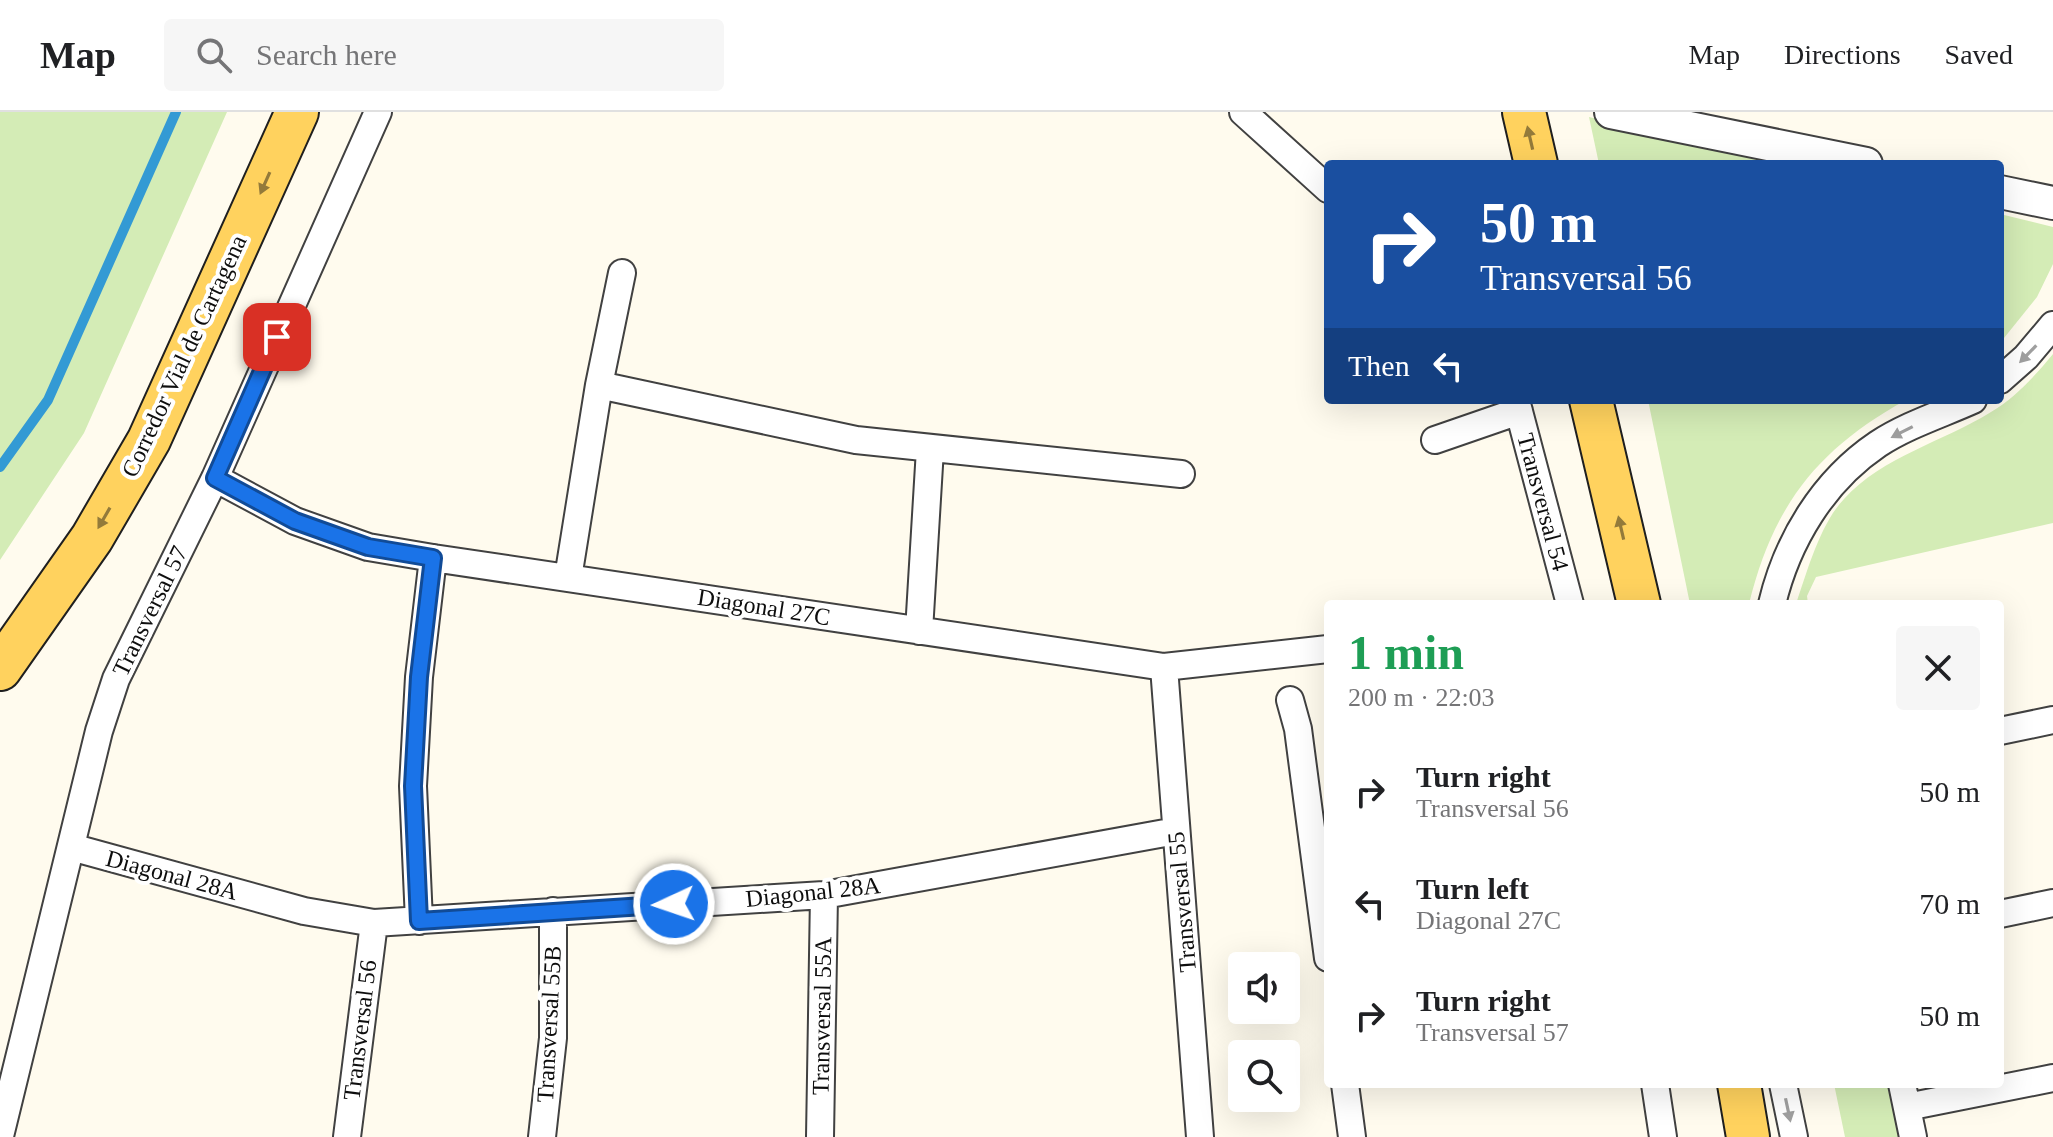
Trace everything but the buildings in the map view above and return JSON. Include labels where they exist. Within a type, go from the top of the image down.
[{"type":"main road","name":"Corredor Vial de Cartagena","points":[[8,657],[92,538],[149,440],[297,112]]},
{"type":"main road","points":[[1524,112],[1535,160]]},
{"type":"main road","points":[[1592,404],[1638,600]]},
{"type":"main road","points":[[1740,1088],[1748,1137]]},
{"type":"street","name":"Transversal 57","points":[[0,1136],[99,731],[116,679],[215,478],[378,112]]},
{"type":"street","points":[[1243,112],[1324,185]]},
{"type":"street","points":[[1611,112],[1846,160]]},
{"type":"street","points":[[2004,193],[2053,203]]},
{"type":"street","points":[[568,578],[599,385],[622,273]]},
{"type":"street","points":[[2004,376],[2026,357],[2053,325]]},
{"type":"street","points":[[599,385],[856,440],[1181,474]]},
{"type":"street","points":[[1773,600],[1800,526],[1846,471],[1878,444],[1964,404]]},
{"type":"street","points":[[1435,440],[1518,405]]},
{"type":"street","name":"Transversal 54","points":[[1518,405],[1569,600]]},
{"type":"street","points":[[919,631],[930,449]]},
{"type":"street","name":"Diagonal 27C","points":[[215,478],[295,521],[368,547],[919,631],[1165,678],[1324,650]]},
{"type":"street","points":[[419,921],[413,786],[419,677],[433,558]]},
{"type":"street","name":"Transversal 55","points":[[1165,678],[1200,1137]]},
{"type":"street","points":[[1290,700],[1298,729],[1324,927]]},
{"type":"street","points":[[2004,730],[2053,720]]},
{"type":"street","name":"Diagonal 28A","points":[[71,847],[304,911],[374,923],[824,895],[1176,831]]},
{"type":"street","name":"Transversal 55A","points":[[820,1137],[824,895]]},
{"type":"street","points":[[2004,913],[2053,903]]},
{"type":"street","name":"Transversal 55B","points":[[542,1137],[553,1038],[553,911]]},
{"type":"street","name":"Transversal 56","points":[[347,1137],[374,923]]},
{"type":"street","points":[[2004,1084],[2053,1078]]},
{"type":"street","points":[[1346,1088],[1352,1137]]},
{"type":"street","points":[[1656,1088],[1663,1137]]},
{"type":"street","points":[[1784,1088],[1794,1137]]},
{"type":"street","points":[[1913,1137],[1904,1096],[1970,1088]]},
{"type":"green space","points":[[0,112],[227,112],[84,433],[0,560]]},
{"type":"green space","points":[[1589,117],[1771,160],[1598,160]]},
{"type":"green space","points":[[2004,215],[2053,227],[2053,264],[2037,297],[2004,338]]},
{"type":"green space","points":[[2053,354],[2053,523],[1816,577],[1808,600],[1797,600],[1821,535],[1844,499],[1877,471],[1973,423],[2004,404]]},
{"type":"green space","points":[[1649,404],[1899,404],[1847,439],[1803,484],[1771,538],[1750,600],[1689,600]]},
{"type":"green space","points":[[1835,1088],[1888,1088],[1899,1137],[1845,1137]]},
{"type":"waterway","points":[[0,467],[48,400],[176,112]]},
{"type":"route","points":[[277,337],[215,478],[295,521],[368,547],[433,558],[419,677],[413,786],[419,921],[674,904]]}]
